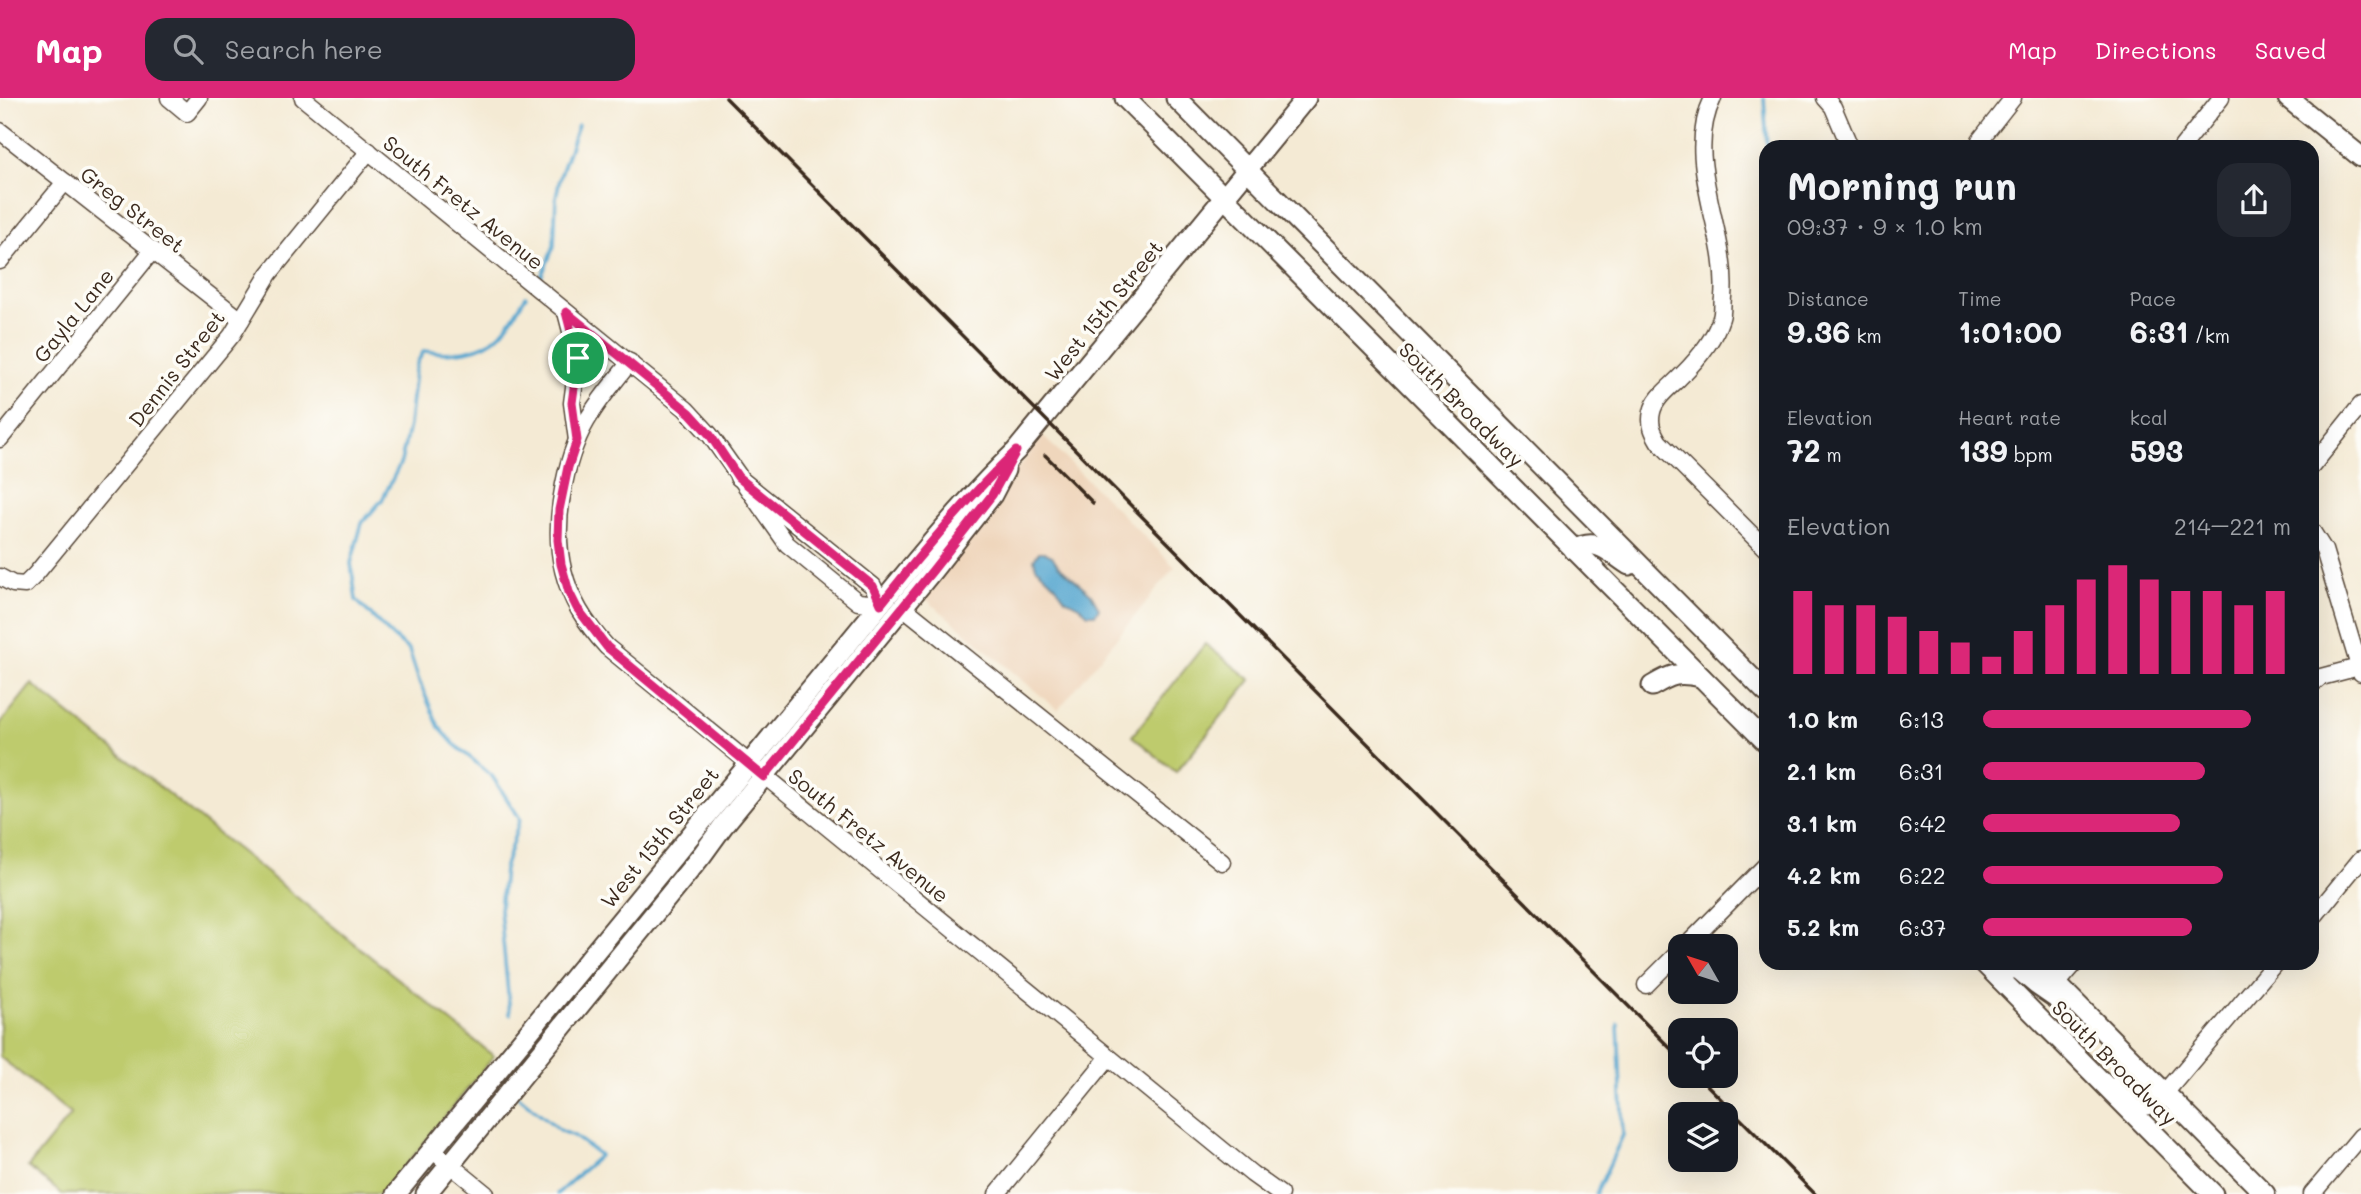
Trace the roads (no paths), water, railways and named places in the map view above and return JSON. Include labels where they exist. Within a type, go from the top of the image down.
[{"type":"main road","name":"South Broadway","points":[[1125,98],[1759,735]]},
{"type":"main road","name":"South Broadway","points":[[1176,98],[1759,685]]},
{"type":"main road","name":"West 15th Street","points":[[396,1194],[955,514],[1016,451],[1306,98]]},
{"type":"main road","points":[[2288,98],[2361,157]]},
{"type":"main road","name":"West 15th Street","points":[[426,1194],[992,495],[1016,451]]},
{"type":"main road","points":[[1574,550],[1597,544],[1654,580]]},
{"type":"main road","points":[[881,604],[903,607]]},
{"type":"main road","points":[[1664,639],[1661,667],[1652,686],[1674,674],[1701,677]]},
{"type":"main road","name":"South Broadway","points":[[1991,970],[2213,1194]]},
{"type":"main road","points":[[2000,979],[2008,970]]},
{"type":"main road","points":[[2019,970],[2098,1026]]},
{"type":"main road","name":"South Broadway","points":[[2043,970],[2265,1194]]},
{"type":"main road","points":[[2081,1059],[2126,1087],[2145,1104],[2158,1101],[2165,1093]]},
{"type":"street","points":[[169,98],[187,113],[199,98]]},
{"type":"street","name":"South Fretz Avenue","points":[[303,98],[690,413],[710,435],[738,477],[873,586],[881,604]]},
{"type":"street","points":[[1713,98],[1706,111],[1703,160],[1724,280],[1721,318],[1705,349],[1661,396],[1652,411],[1651,428],[1659,442],[1759,542]]},
{"type":"street","points":[[1825,98],[1833,107],[1847,140]]},
{"type":"street","points":[[1980,140],[2013,98]]},
{"type":"street","points":[[2188,140],[2221,98]]},
{"type":"street","name":"Greg Street","points":[[0,131],[241,320]]},
{"type":"street","name":"Dennis Street","points":[[0,578],[13,584],[25,585],[30,580],[232,335],[269,274],[369,151]]},
{"type":"street","points":[[0,261],[65,182]]},
{"type":"street","name":"Gayla Lane","points":[[0,439],[153,250]]},
{"type":"street","name":"South Fretz Avenue","points":[[566,312],[578,358],[572,403],[577,440]]},
{"type":"street","name":"South Fretz Avenue","points":[[629,362],[591,414],[577,440],[559,510],[558,540],[569,592],[577,608],[607,647],[1108,1058],[1280,1194]]},
{"type":"street","points":[[2319,457],[2361,405]]},
{"type":"street","points":[[2319,542],[2324,550],[2360,670],[2319,679]]},
{"type":"street","points":[[903,607],[1222,862]]},
{"type":"street","points":[[2319,910],[2361,859]]},
{"type":"street","points":[[1698,934],[1759,872]]},
{"type":"street","points":[[1646,985],[1668,963]]},
{"type":"street","points":[[2057,984],[2069,970]]},
{"type":"street","points":[[2165,1093],[2269,970]]},
{"type":"street","points":[[997,1194],[1108,1058]]},
{"type":"street","points":[[2312,1194],[2361,1136]]},
{"type":"street","points":[[432,1150],[486,1194]]},
{"type":"water","points":[[1039,552],[1052,556],[1058,565],[1091,594],[1099,608],[1095,614],[1088,614],[1065,599],[1036,567],[1034,559]]},
{"type":"waterway","points":[[1764,98],[1767,140]]},
{"type":"waterway","points":[[541,277],[554,246],[556,197],[578,125]]},
{"type":"waterway","points":[[510,1014],[500,910],[504,869],[520,819],[492,776],[454,744],[439,727],[409,650],[356,600],[351,563],[362,523],[382,500],[401,462],[409,425],[415,370],[424,351],[455,352],[485,345],[505,329],[526,296]]},
{"type":"waterway","points":[[1596,1194],[1623,1135],[1618,1024]]},
{"type":"waterway","points":[[517,1095],[561,1131],[574,1136],[600,1155],[557,1194]]},
{"type":"railway","points":[[726,98],[1668,1046]]},
{"type":"railway","points":[[1045,455],[1093,503]]},
{"type":"railway","points":[[1710,1088],[1815,1194]]}]
